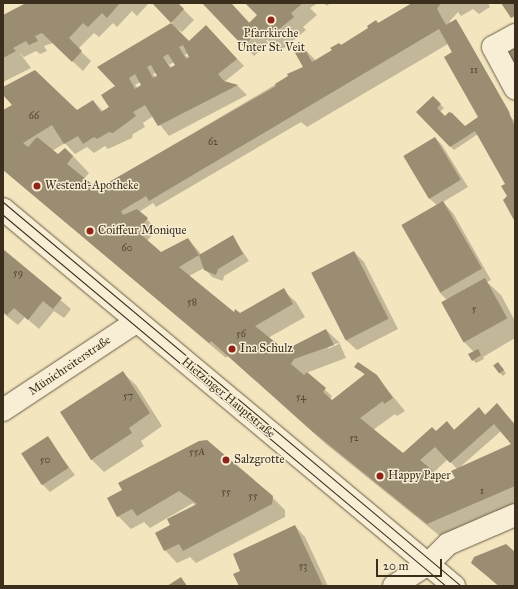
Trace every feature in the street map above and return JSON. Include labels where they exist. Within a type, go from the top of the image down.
[{"type":"main road","points":[[515,35],[493,47],[515,88]]},
{"type":"main road","name":"Hietzinger Hauptstraße","points":[[3,209],[136,322],[454,586]]},
{"type":"main road","name":"Münichreiterstraße","points":[[3,410],[136,322]]},
{"type":"main road","points":[[394,586],[428,564],[448,544],[515,515]]},
{"type":"main road","points":[[428,564],[436,586]]},
{"type":"building","points":[[26,3],[120,3],[107,18],[102,13],[88,27],[83,23],[69,38],[82,51],[72,62],[42,33],[35,36],[38,41],[29,45],[26,41],[13,48],[16,51],[3,58],[3,15]]},
{"type":"building","points":[[152,3],[178,3],[184,9],[171,23]]},
{"type":"building","points":[[202,3],[231,3],[249,23],[257,15],[245,3],[303,3],[291,13],[294,17],[266,40],[258,32],[243,46]]},
{"type":"building","points":[[412,3],[441,3],[437,9],[446,25],[456,19],[508,110],[515,127],[515,222],[503,200],[507,196],[501,186],[505,184],[475,131],[450,147],[416,112],[433,96],[441,104],[437,108],[445,116],[449,112],[452,113],[465,126],[478,117],[444,57],[452,52],[439,29],[149,201],[146,196],[121,211],[123,215],[137,209],[148,218],[137,231],[161,252],[188,238],[199,255],[179,267],[234,312],[235,309],[240,313],[284,288],[293,304],[255,326],[285,350],[326,329],[334,345],[294,359],[291,364],[304,375],[307,372],[326,388],[323,392],[332,400],[365,374],[354,367],[358,362],[377,375],[393,398],[384,404],[383,401],[360,418],[403,453],[432,427],[436,431],[447,421],[454,430],[479,407],[485,415],[497,403],[515,425],[515,486],[427,524],[313,432],[211,341],[209,343],[3,170],[3,110],[12,105],[3,95],[3,87],[35,70],[77,110],[93,100],[101,112],[109,107],[101,95],[115,86],[97,67],[171,23],[189,41],[206,25],[237,59],[218,74],[224,81],[238,85],[158,126],[145,105],[133,112],[136,116],[113,133],[109,132],[97,139],[94,137],[83,144],[78,136],[64,144],[52,125],[23,143],[28,147],[37,137],[58,154],[65,148],[73,156],[67,164],[93,185],[91,187],[95,190],[276,86],[275,84],[288,76],[287,74],[303,67],[294,51],[303,46],[312,62],[332,50],[330,48],[339,43],[341,45],[368,28],[367,26],[376,20],[378,23]],"holes":[[[183,45],[189,57],[186,59],[179,47]],[[168,54],[175,65],[170,68],[163,57]],[[151,65],[157,76],[153,78],[147,67]],[[135,74],[141,85],[135,89],[129,78]],[[494,424],[511,444],[451,471],[455,478],[446,482],[420,460],[435,447],[450,463]]]},
{"type":"building","points":[[501,3],[515,3],[515,16],[511,18]]},
{"type":"building","points":[[515,44],[515,72],[503,51]]},
{"type":"building","points":[[435,137],[461,180],[429,199],[403,156]]},
{"type":"building","points":[[443,201],[482,269],[440,293],[401,225]]},
{"type":"building","points":[[233,235],[243,254],[218,269],[216,275],[204,270],[199,255]]},
{"type":"building","points":[[3,249],[62,298],[53,309],[43,301],[28,320],[14,308],[7,315],[3,312]]},
{"type":"building","points":[[354,251],[389,319],[346,341],[311,273]]},
{"type":"building","points":[[485,278],[507,318],[464,342],[441,302]]},
{"type":"building","points":[[478,349],[481,355],[472,361],[468,354]]},
{"type":"building","points":[[498,362],[504,370],[499,374],[493,366]]},
{"type":"building","points":[[123,371],[150,413],[129,428],[132,433],[91,460],[60,412]]},
{"type":"building","points":[[48,436],[69,468],[42,485],[21,453]]},
{"type":"building","points":[[207,440],[273,496],[272,504],[183,551],[179,544],[164,551],[155,533],[170,525],[167,519],[197,504],[179,491],[137,516],[132,509],[117,517],[107,498],[122,490],[118,483],[199,441]]},
{"type":"building","points":[[295,525],[323,586],[239,586],[233,574],[240,571],[233,554]]},
{"type":"building","points":[[506,544],[515,552],[515,586],[499,586],[471,563],[474,557]]},
{"type":"building","points":[[181,577],[187,586],[167,586]]},
{"type":"tram line","points":[[3,202],[461,586]]},
{"type":"tram line","points":[[3,215],[446,586]]},
{"type":"place","name":"Pfarrkirche Unter St. Veit","points":[[271,20]]},
{"type":"place","name":"Westend-Apotheke","points":[[37,186]]},
{"type":"place","name":"Coiffeur Monique","points":[[90,231]]},
{"type":"place","name":"Ina Schulz","points":[[232,349]]},
{"type":"place","name":"Salzgrotte","points":[[226,460]]},
{"type":"place","name":"Happy Paper","points":[[380,476]]}]
